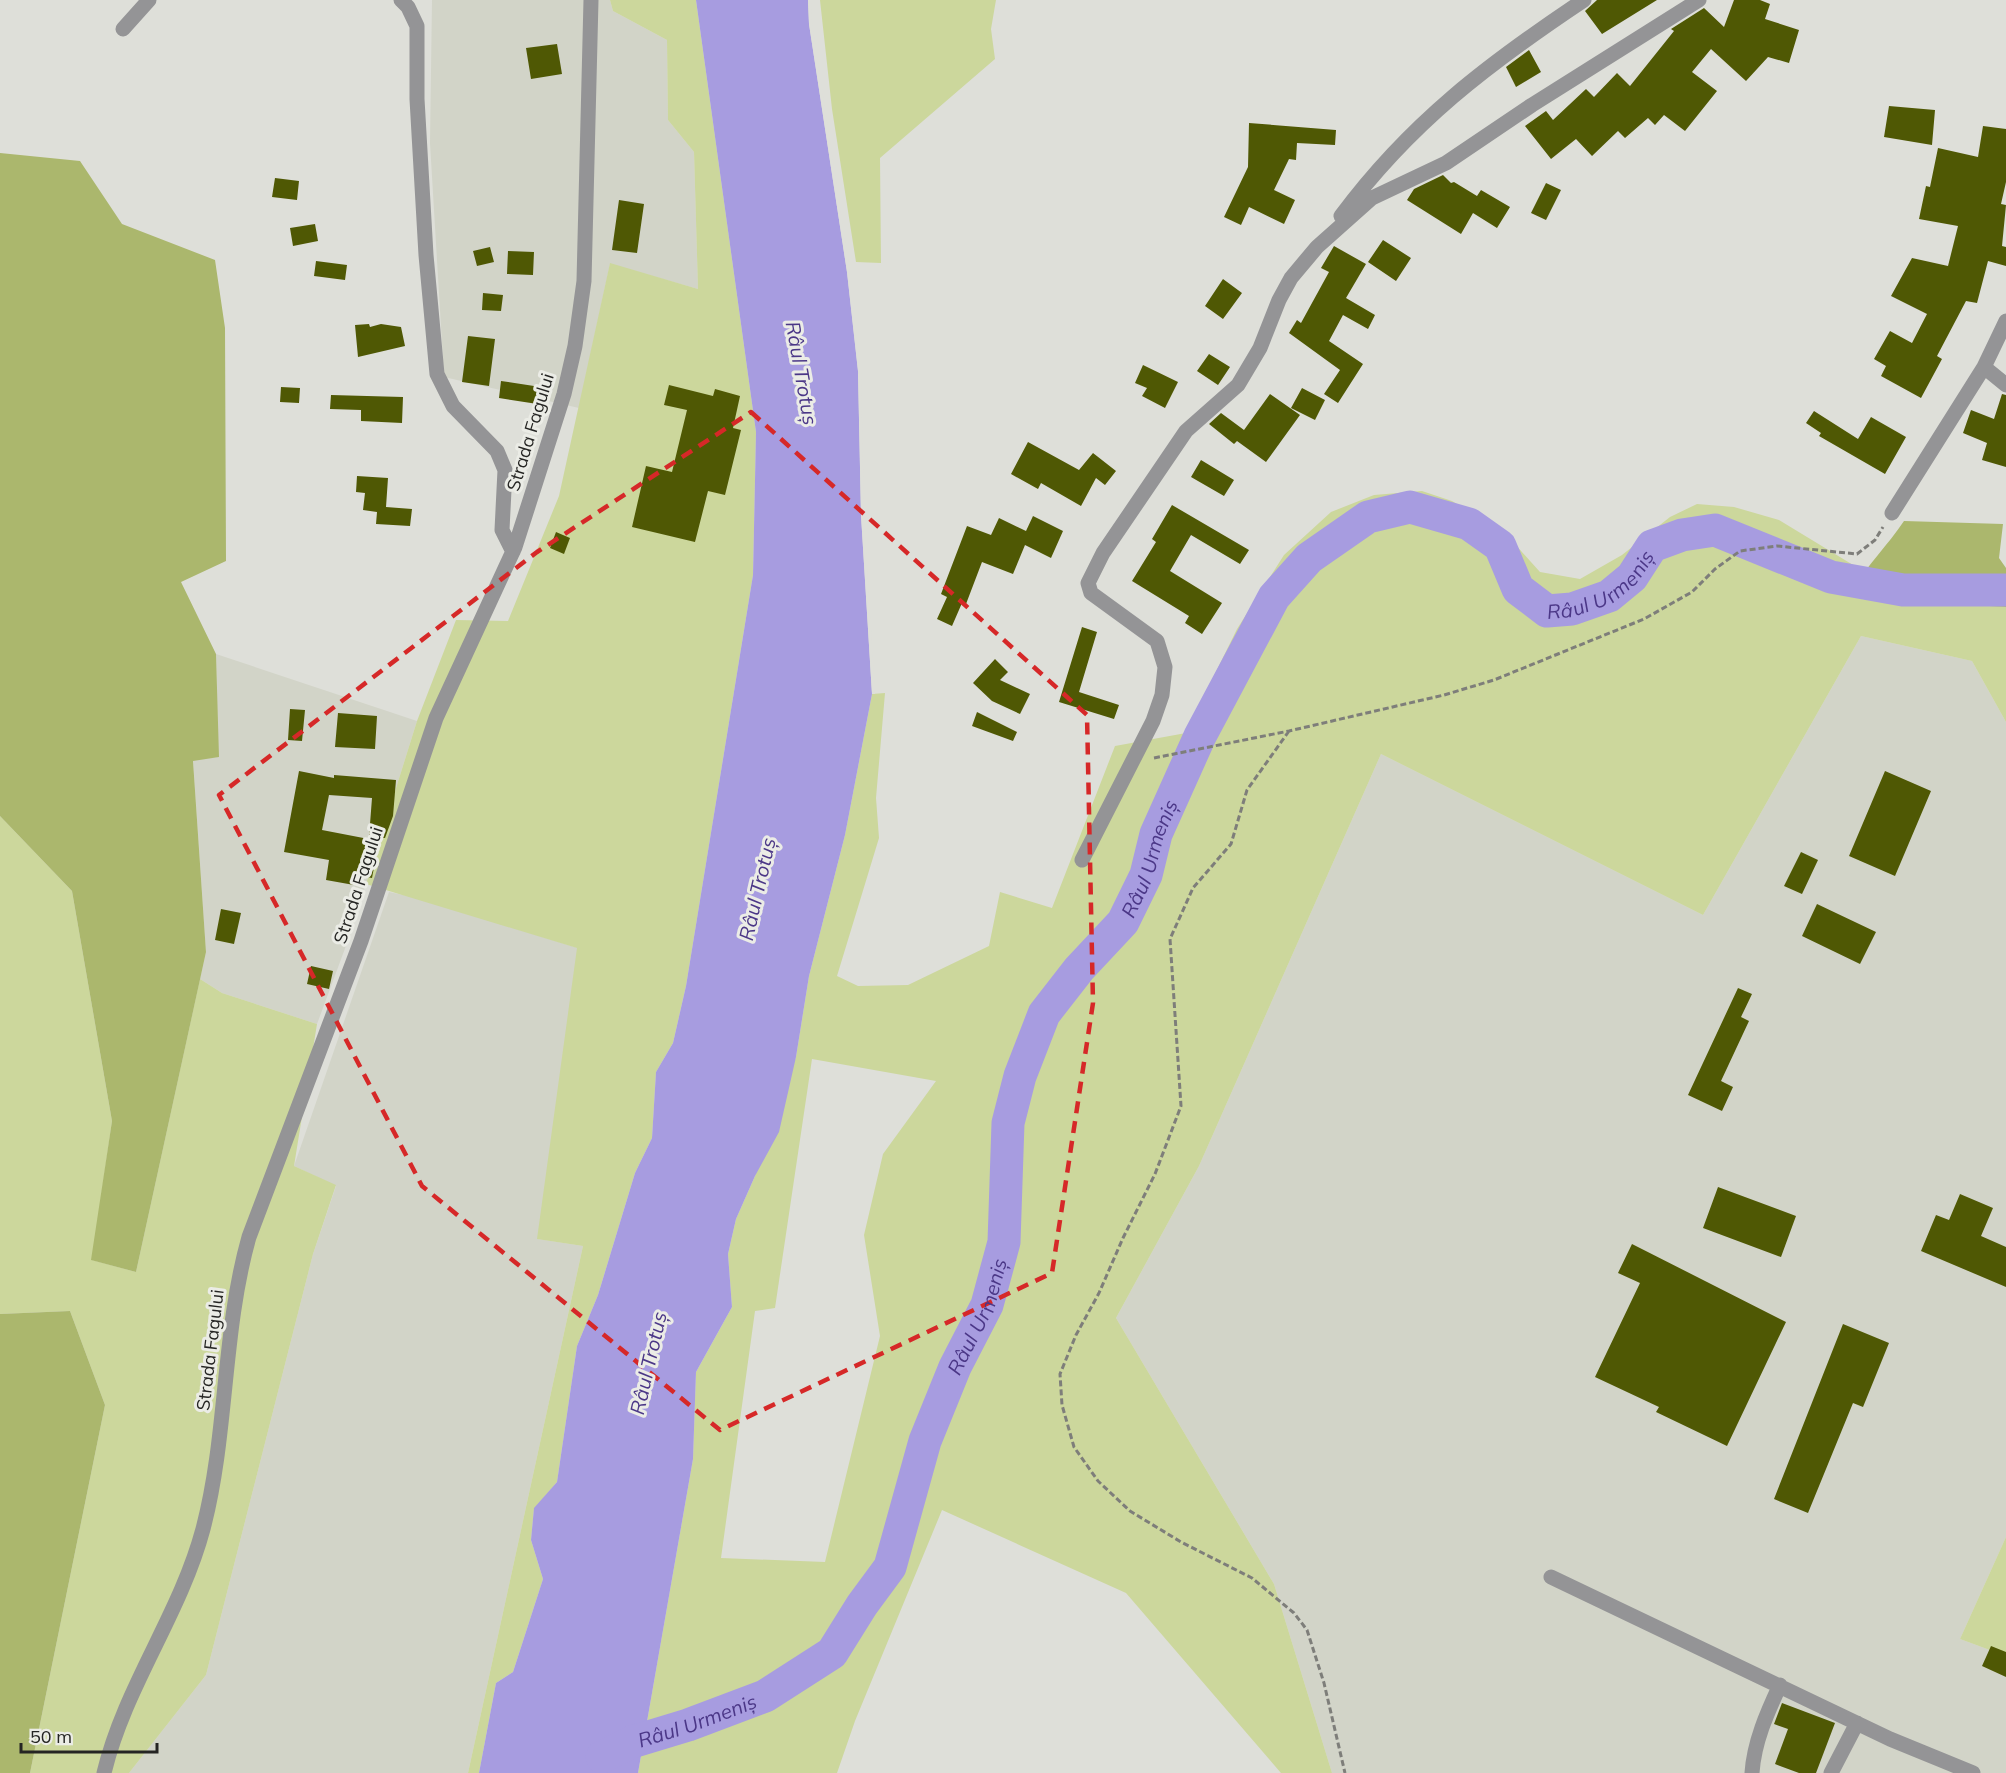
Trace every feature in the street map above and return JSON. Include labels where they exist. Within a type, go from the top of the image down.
[{"type":"street","points":[[123,29],[149,0]]},
{"type":"street","points":[[401,0],[408,7],[417,26],[417,99],[424,232],[437,374],[453,406],[497,452],[505,470],[502,530],[513,552]]},
{"type":"street","name":"Strada Fagului","points":[[104,1773],[118,1725],[180,1595],[203,1530],[217,1453],[238,1282],[255,1222],[361,941],[435,718],[513,552],[564,394],[580,313],[586,244],[591,0]]},
{"type":"street","points":[[1082,860],[1152,721],[1161,695],[1165,667],[1163,654],[1157,641],[1091,593],[1088,583],[1103,553],[1186,431],[1238,385],[1260,348],[1279,300],[1291,278],[1373,172],[1426,118],[1513,47],[1584,0]]},
{"type":"street","points":[[1317,247],[1372,198],[1446,163],[1532,105],[1699,0]]},
{"type":"street","points":[[1892,513],[1984,367],[2006,321]]},
{"type":"street","points":[[1984,367],[2006,385]]},
{"type":"street","points":[[1551,1577],[1857,1723],[1973,1773]]},
{"type":"street","points":[[1752,1773],[1754,1755],[1780,1686]]},
{"type":"street","points":[[1832,1773],[1857,1723]]},
{"type":"path","points":[[1129,763],[1289,731],[1444,695],[1494,680],[1644,619],[1692,592],[1715,569],[1740,551],[1777,546],[1857,554],[1875,540],[1892,513]]},
{"type":"path","points":[[1289,731],[1247,790],[1232,844],[1193,888],[1170,939],[1181,1106],[1155,1174],[1099,1293],[1076,1335],[1060,1374],[1062,1405],[1074,1447],[1098,1481],[1130,1511],[1181,1542],[1252,1578],[1294,1613],[1306,1630],[1324,1683],[1345,1773]]},
{"type":"highlighted area","points":[[751,412],[1087,715],[1093,1003],[1052,1273],[720,1430],[422,1186],[219,795],[537,552]]},
{"type":"shaded area","points":[[432,0],[610,0],[613,11],[667,40],[668,120],[694,152],[698,289],[610,264],[579,408],[444,377],[430,143]]},
{"type":"shaded area","points":[[1861,636],[1972,661],[2006,722],[2006,1537],[1960,1639],[2006,1656],[2006,1773],[1332,1773],[1274,1584],[1116,1318],[1199,1166],[1381,754],[1703,915]]},
{"type":"shaded area","points":[[216,654],[417,721],[350,935],[317,1024],[222,993],[200,979],[206,952],[193,760],[218,757]]},
{"type":"shaded area","points":[[389,892],[418,898],[578,948],[538,1239],[583,1246],[468,1773],[129,1773],[206,1675],[313,1254],[336,1186],[294,1166]]},
{"type":"green space","points":[[610,0],[696,0],[756,432],[753,575],[686,986],[673,1043],[656,1072],[652,1138],[635,1173],[598,1295],[577,1346],[557,1482],[534,1509],[531,1540],[543,1579],[513,1672],[496,1683],[479,1773],[468,1773],[583,1246],[537,1239],[577,948],[366,884],[417,721],[456,620],[508,621],[559,496],[610,263],[698,289],[694,152],[668,120],[667,40],[613,11]]},
{"type":"green space","points":[[820,0],[996,0],[991,29],[995,59],[880,158],[881,263],[856,262],[832,109]]},
{"type":"green space","points":[[0,153],[80,161],[122,224],[215,260],[225,328],[226,561],[181,582],[216,654],[219,757],[193,761],[206,952],[136,1272],[91,1260],[112,1121],[72,891],[0,816]]},
{"type":"green space","points":[[1422,491],[1452,501],[1505,533],[1540,572],[1580,579],[1622,555],[1670,517],[1697,504],[1734,507],[1779,520],[1863,571],[1854,590],[2006,607],[2006,722],[1972,661],[1861,636],[1703,915],[1381,754],[1199,1166],[1116,1318],[1274,1584],[1332,1773],[1281,1773],[1126,1593],[942,1510],[855,1721],[837,1773],[638,1773],[693,1459],[696,1372],[732,1307],[728,1254],[736,1219],[755,1176],[796,1057],[809,976],[845,835],[872,694],[885,693],[876,798],[879,838],[837,976],[858,986],[908,985],[989,946],[1000,892],[1052,908],[1115,746],[1186,733],[1237,629],[1284,555],[1331,512],[1374,495]],"holes":[[[812,1059],[936,1081],[883,1154],[864,1235],[880,1336],[825,1562],[721,1558],[755,1311],[775,1308]]]},
{"type":"green space","points":[[1904,521],[2003,524],[1999,558],[2006,568],[2006,607],[1891,600],[1853,590]]},
{"type":"green space","points":[[0,816],[72,891],[112,1121],[92,1260],[136,1272],[200,979],[222,993],[317,1024],[294,1166],[336,1185],[313,1254],[206,1675],[129,1773],[30,1773],[105,1405],[70,1311],[0,1314]]},
{"type":"green space","points":[[70,1311],[105,1405],[30,1773],[0,1773],[0,1314]]},
{"type":"green space","points":[[2006,1537],[2006,1656],[1960,1639]]},
{"type":"water","name":"Râul Trotuș","points":[[696,0],[808,0],[809,24],[847,272],[858,371],[861,515],[872,694],[845,835],[809,976],[796,1057],[779,1132],[755,1176],[736,1219],[728,1254],[732,1307],[696,1372],[693,1459],[638,1773],[479,1773],[496,1683],[513,1672],[543,1579],[531,1540],[534,1508],[557,1482],[577,1346],[598,1295],[635,1173],[652,1138],[656,1072],[673,1043],[686,986],[753,575],[756,432]]},
{"type":"pier","points":[[808,0],[811,0],[812,23],[850,272],[861,371],[864,514],[875,694],[872,694],[861,515],[858,371],[847,272],[809,24]]},
{"type":"building","points":[[1597,0],[1657,0],[1602,34],[1585,11]]},
{"type":"building","points":[[1734,0],[1760,0],[1770,4],[1765,19],[1799,30],[1789,63],[1768,57],[1746,81],[1711,49],[1692,72],[1717,91],[1685,131],[1664,115],[1655,125],[1648,118],[1625,138],[1618,131],[1592,156],[1576,139],[1551,159],[1525,126],[1546,111],[1553,120],[1586,89],[1594,97],[1617,73],[1630,86],[1674,31],[1671,29],[1704,8],[1724,27]]},
{"type":"building","points":[[557,44],[562,74],[531,79],[526,48]]},
{"type":"building","points":[[1529,50],[1541,72],[1516,87],[1506,67]]},
{"type":"building","points":[[1889,106],[1935,110],[1932,145],[1884,137]]},
{"type":"building","points":[[1249,123],[1336,130],[1335,145],[1297,143],[1296,160],[1289,159],[1274,190],[1295,200],[1284,224],[1249,207],[1241,225],[1224,217],[1248,167]]},
{"type":"building","points":[[1983,126],[2006,129],[2006,182],[2001,204],[2006,205],[2002,246],[2006,247],[2006,266],[1988,261],[1977,303],[1966,301],[1937,356],[1942,359],[1921,398],[1881,376],[1886,366],[1874,359],[1890,331],[1912,343],[1927,314],[1891,296],[1912,258],[1948,266],[1958,226],[1919,219],[1926,186],[1930,187],[1938,148],[1978,157]]},
{"type":"building","points":[[1443,175],[1451,183],[1454,182],[1477,196],[1481,190],[1510,207],[1497,228],[1473,213],[1461,234],[1407,200],[1414,189]]},
{"type":"building","points":[[275,178],[299,181],[297,200],[272,197]]},
{"type":"building","points":[[1546,183],[1561,190],[1546,220],[1531,213]]},
{"type":"building","points":[[619,200],[644,204],[637,253],[612,250]]},
{"type":"building","points":[[315,224],[318,241],[293,246],[290,228]]},
{"type":"building","points":[[1383,240],[1411,258],[1396,281],[1368,262]]},
{"type":"building","points":[[1334,246],[1366,264],[1346,298],[1375,315],[1368,329],[1343,315],[1329,341],[1363,364],[1338,403],[1324,394],[1340,370],[1289,333],[1297,320],[1301,323],[1329,272],[1321,268]]},
{"type":"building","points":[[490,247],[494,262],[477,266],[473,251]]},
{"type":"building","points":[[508,251],[534,252],[533,275],[507,274]]},
{"type":"building","points":[[316,261],[347,265],[345,280],[314,276]]},
{"type":"building","points":[[1223,279],[1242,293],[1223,319],[1205,306]]},
{"type":"building","points":[[483,293],[503,295],[501,311],[482,310]]},
{"type":"building","points":[[369,324],[370,327],[381,324],[401,327],[405,346],[358,357],[355,325]]},
{"type":"building","points":[[468,336],[495,339],[489,386],[462,382]]},
{"type":"building","points":[[1209,354],[1230,367],[1218,385],[1197,371]]},
{"type":"building","points":[[1143,365],[1178,382],[1165,408],[1142,396],[1147,388],[1135,383]]},
{"type":"building","points":[[501,381],[547,388],[544,405],[499,398]]},
{"type":"building","points":[[669,385],[713,396],[715,389],[740,396],[733,428],[741,430],[725,495],[708,491],[695,542],[632,527],[646,466],[672,472],[687,410],[664,405]]},
{"type":"building","points":[[281,387],[300,388],[299,403],[280,402]]},
{"type":"building","points":[[1302,388],[1325,400],[1315,420],[1291,408]]},
{"type":"building","points":[[1270,394],[1300,415],[1266,462],[1237,441],[1234,444],[1209,424],[1221,413],[1244,430]]},
{"type":"building","points":[[2002,394],[2006,395],[2006,467],[1982,460],[1987,443],[1963,433],[1971,410],[1994,419]]},
{"type":"building","points":[[331,395],[403,397],[402,423],[361,421],[361,410],[330,409]]},
{"type":"building","points":[[1814,411],[1858,439],[1871,417],[1906,437],[1885,474],[1819,436],[1821,433],[1806,423]]},
{"type":"building","points":[[1028,442],[1079,470],[1093,453],[1116,471],[1105,485],[1096,478],[1081,506],[1041,483],[1038,489],[1011,474]]},
{"type":"building","points":[[1201,460],[1234,480],[1224,496],[1191,477]]},
{"type":"building","points":[[357,476],[388,478],[386,507],[412,509],[410,526],[376,524],[377,512],[363,510],[365,493],[356,492]]},
{"type":"building","points":[[1172,505],[1249,550],[1240,564],[1191,535],[1170,571],[1222,603],[1202,634],[1185,623],[1189,616],[1132,581],[1156,542],[1152,539]]},
{"type":"building","points":[[1033,516],[1063,531],[1051,558],[1025,545],[1013,574],[982,562],[966,604],[962,603],[952,626],[937,619],[947,597],[941,594],[967,526],[991,535],[999,518],[1026,531]]},
{"type":"building","points":[[556,532],[570,538],[564,554],[550,548]]},
{"type":"building","points":[[1082,627],[1097,632],[1079,692],[1119,705],[1114,719],[1059,702]]},
{"type":"building","points":[[995,659],[1008,672],[1000,680],[1030,694],[1020,714],[992,701],[973,683]]},
{"type":"building","points":[[290,709],[305,710],[302,741],[288,740]]},
{"type":"building","points":[[977,712],[1017,732],[1013,741],[972,726]]},
{"type":"building","points":[[338,713],[377,716],[375,749],[335,747]]},
{"type":"building","points":[[299,771],[334,778],[334,775],[396,780],[393,816],[385,838],[369,837],[372,798],[329,795],[322,830],[379,841],[372,878],[356,875],[354,885],[326,880],[329,860],[284,852]]},
{"type":"building","points":[[1885,771],[1931,791],[1895,876],[1849,856]]},
{"type":"building","points":[[1801,852],[1818,860],[1802,894],[1784,886]]},
{"type":"building","points":[[1817,904],[1876,932],[1860,964],[1802,936]]},
{"type":"building","points":[[221,909],[241,913],[234,944],[215,940]]},
{"type":"building","points":[[311,966],[333,971],[329,989],[307,984]]},
{"type":"building","points":[[1738,988],[1752,994],[1741,1017],[1749,1021],[1721,1081],[1733,1087],[1722,1111],[1688,1095]]},
{"type":"building","points":[[1718,1187],[1796,1216],[1781,1257],[1703,1228]]},
{"type":"building","points":[[1960,1194],[1993,1208],[1981,1236],[2006,1247],[2006,1287],[1921,1251],[1936,1215],[1949,1220]]},
{"type":"building","points":[[1632,1244],[1786,1322],[1727,1446],[1656,1412],[1659,1407],[1595,1377],[1640,1283],[1618,1273]]},
{"type":"building","points":[[1843,1324],[1889,1343],[1863,1407],[1853,1403],[1808,1513],[1774,1499]]},
{"type":"building","points":[[1991,1646],[2006,1652],[2006,1677],[1982,1666]]},
{"type":"building","points":[[1782,1703],[1835,1723],[1816,1773],[1799,1773],[1775,1764],[1788,1729],[1774,1724]]},
{"type":"waterway","name":"Râul Urmeniș","points":[[602,1757],[632,1742],[688,1725],[765,1696],[832,1653],[862,1605],[890,1567],[925,1441],[955,1367],[987,1305],[1004,1242],[1008,1123],[1020,1076],[1044,1014],[1079,969],[1123,922],[1146,875],[1156,834],[1200,736],[1274,597],[1309,558],[1368,517],[1410,507],[1469,524],[1500,546],[1518,589],[1547,611],[1572,609],[1609,596],[1632,577],[1652,546],[1682,535],[1715,530],[1831,577],[1903,590],[2006,590]]}]
